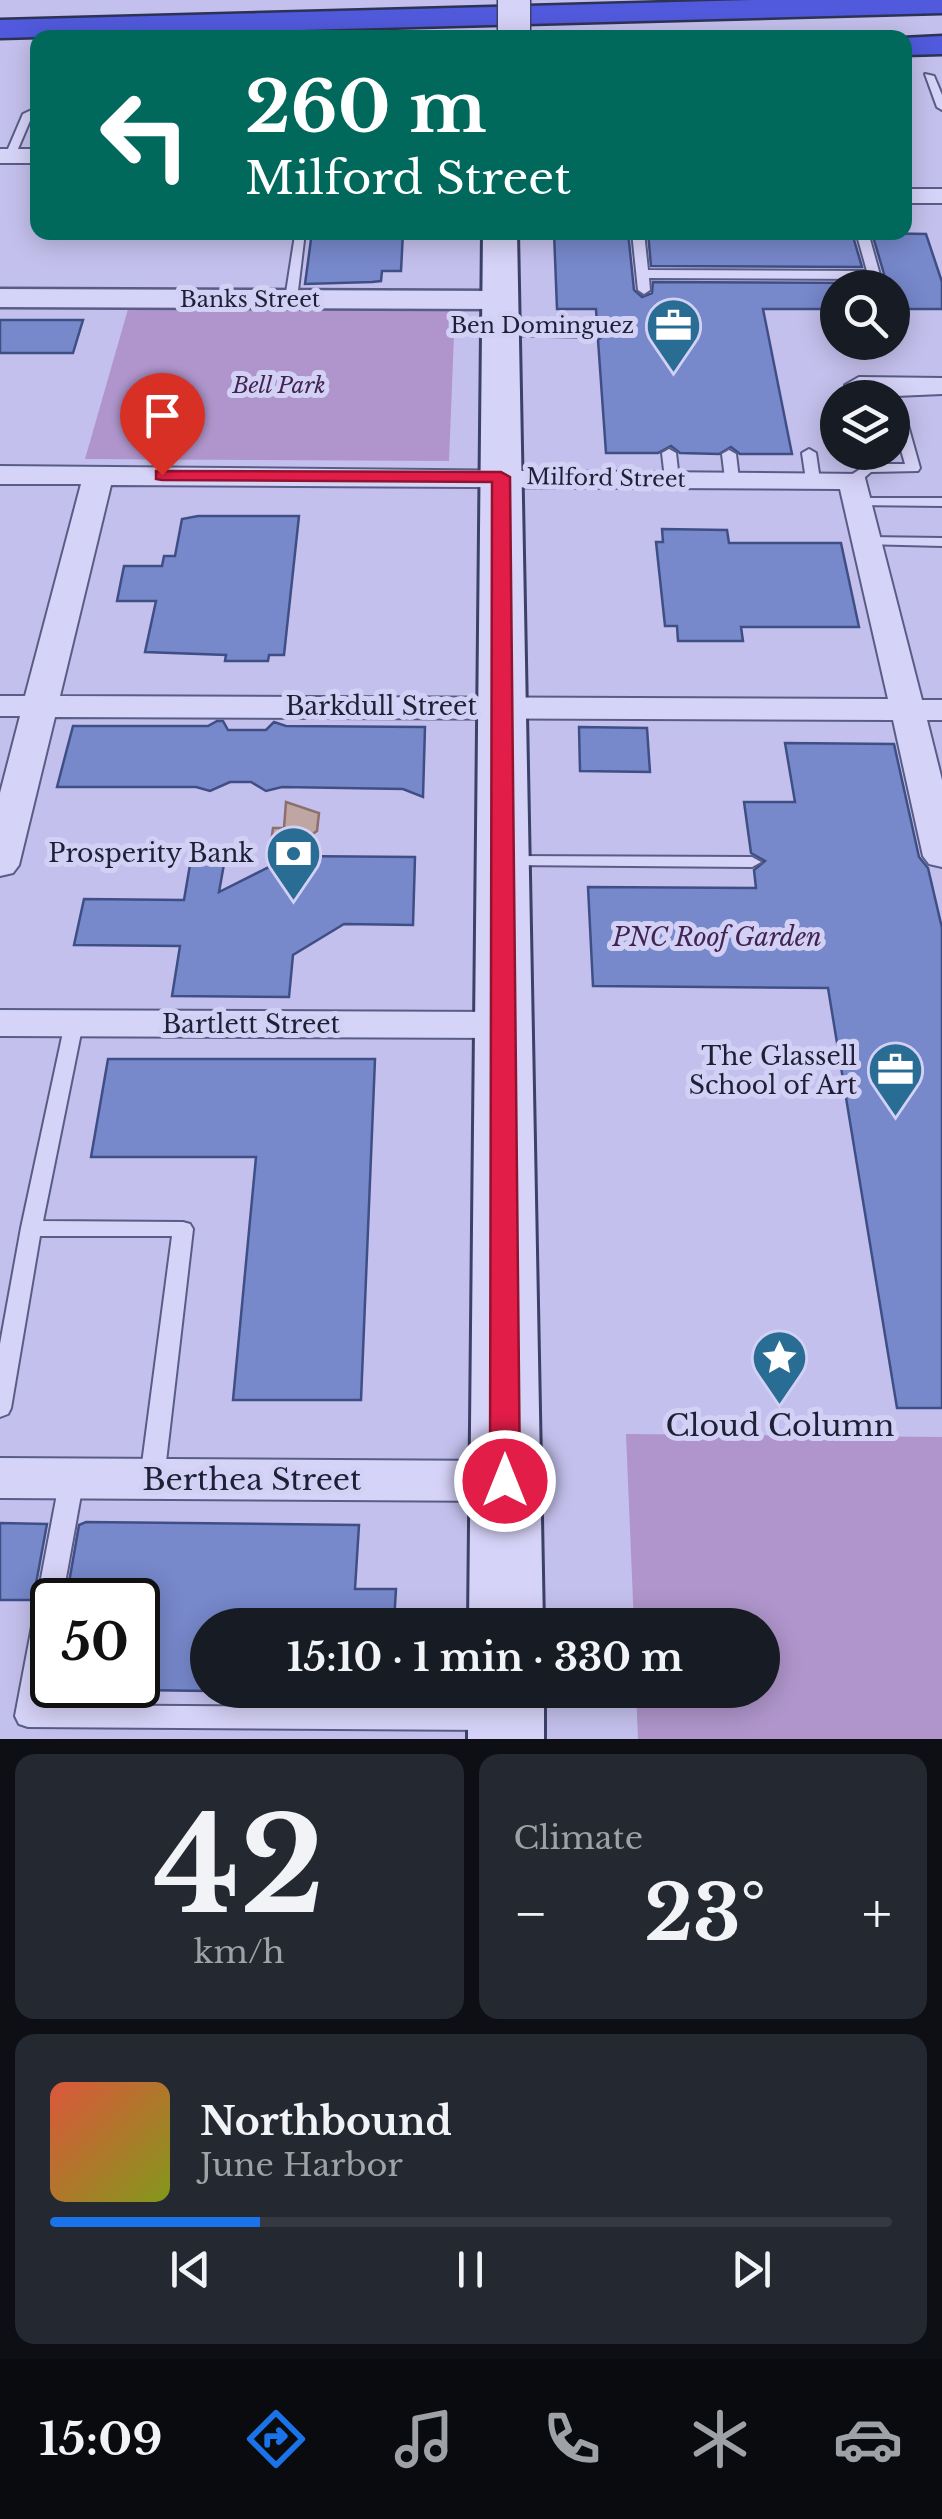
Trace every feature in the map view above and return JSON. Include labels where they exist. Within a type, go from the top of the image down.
[{"type":"highway","points":[[0,29],[942,4]]},
{"type":"highway","points":[[625,30],[942,22]]},
{"type":"highway","points":[[912,36],[942,35]]},
{"type":"highway","points":[[0,45],[30,44]]},
{"type":"highway","points":[[912,48],[938,56]]},
{"type":"main road","points":[[478,0],[478,30]]},
{"type":"main road","points":[[514,0],[514,30]]},
{"type":"main road","points":[[500,240],[506,1608]]},
{"type":"street","points":[[912,196],[942,196]]},
{"type":"street","points":[[912,210],[942,210]]},
{"type":"street","name":"Banks Street","points":[[0,298],[291,299],[501,316]]},
{"type":"street","points":[[910,386],[942,386]]},
{"type":"street","points":[[910,410],[942,401]]},
{"type":"street","name":"Milford Street","points":[[0,475],[501,477],[671,466],[811,467],[855,491]]},
{"type":"street","points":[[0,865],[98,475]]},
{"type":"street","points":[[855,491],[867,541],[924,710],[942,856]]},
{"type":"street","name":"Barkdull Street","points":[[0,706],[924,710]]},
{"type":"street","name":"Bartlett Street","points":[[0,1024],[503,1025]]},
{"type":"street","name":"Berthea Street","points":[[0,1478],[505,1481]]},
{"type":"lane","points":[[938,56],[942,107]]},
{"type":"lane","points":[[5,156],[30,113]]},
{"type":"lane","points":[[291,299],[300,240]]},
{"type":"lane","points":[[639,240],[644,290]]},
{"type":"lane","points":[[643,274],[874,276],[864,240]]},
{"type":"lane","points":[[501,316],[598,332]]},
{"type":"lane","points":[[867,470],[855,491],[942,502]]},
{"type":"lane","points":[[867,541],[942,542]]},
{"type":"lane","points":[[502,862],[752,862]]},
{"type":"lane","points":[[0,1408],[31,1228],[74,1023]]},
{"type":"lane","points":[[31,1228],[183,1230],[152,1478]]},
{"type":"lane","points":[[72,1478],[28,1716],[506,1716]]},
{"type":"green space","name":"Bell Park","points":[[128,309],[455,310],[449,461],[85,459]]},
{"type":"green space","points":[[626,1434],[942,1437],[942,1739],[638,1739],[637,1708],[780,1708],[780,1608],[633,1608]]},
{"type":"shaded area","points":[[286,802],[319,813],[317,831],[299,843],[271,843],[273,828],[284,828]]},
{"type":"building","points":[[912,234],[926,234],[942,282],[942,309],[910,309],[910,270],[883,270],[874,240],[912,240]]},
{"type":"building","points":[[311,240],[403,240],[401,271],[382,271],[381,281],[305,284]]},
{"type":"building","points":[[554,240],[629,240],[634,290],[642,297],[652,293],[653,282],[820,283],[820,309],[763,309],[792,454],[740,454],[731,447],[719,454],[680,453],[671,446],[658,453],[606,453],[598,340],[607,332],[597,325],[596,309],[557,309]]},
{"type":"building","points":[[649,240],[854,240],[862,267],[651,266]]},
{"type":"building","points":[[0,320],[83,320],[73,353],[0,353]]},
{"type":"building","points":[[299,516],[284,655],[269,655],[268,661],[225,661],[226,655],[145,652],[156,601],[117,601],[124,566],[162,566],[164,556],[175,556],[182,519]]},
{"type":"building","points":[[662,529],[727,530],[729,543],[841,543],[859,627],[741,627],[743,641],[678,641],[677,626],[665,626],[656,542],[663,542]]},
{"type":"building","points":[[223,721],[228,730],[266,730],[274,722],[286,726],[425,727],[423,797],[403,789],[282,787],[266,791],[251,782],[230,782],[210,791],[196,787],[57,787],[73,726],[208,726]]},
{"type":"building","points":[[579,727],[647,728],[650,772],[580,771]]},
{"type":"building","name":"The Glassell School of Art","points":[[785,743],[894,744],[919,857],[928,868],[942,928],[942,1408],[897,1408],[828,988],[593,986],[588,887],[756,888],[754,870],[765,861],[751,853],[744,802],[795,802]]},
{"type":"building","points":[[192,853],[226,853],[219,892],[291,856],[415,857],[413,925],[344,924],[293,955],[289,997],[172,996],[180,946],[74,945],[84,899],[184,900]]},
{"type":"building","points":[[108,1059],[375,1059],[361,1400],[233,1400],[256,1157],[91,1157]]},
{"type":"building","points":[[0,1523],[47,1524],[37,1578],[30,1578],[30,1600],[0,1600]]},
{"type":"building","points":[[79,1525],[359,1525],[355,1589],[396,1589],[395,1608],[190,1608],[190,1691],[160,1690],[160,1578],[70,1578]]},
{"type":"place","name":"Ben Dominguez","points":[[673,374]]},
{"type":"place","name":"Prosperity Bank","points":[[293,902]]},
{"type":"place","name":"The Glassell School of Art","points":[[896,1119]]},
{"type":"place","name":"Cloud Column","points":[[780,1406]]},
{"type":"route","points":[[162,475],[501,477],[505,1481]]},
{"type":"park label","name":"PNC Roof Garden","points":[[717,937]]}]
